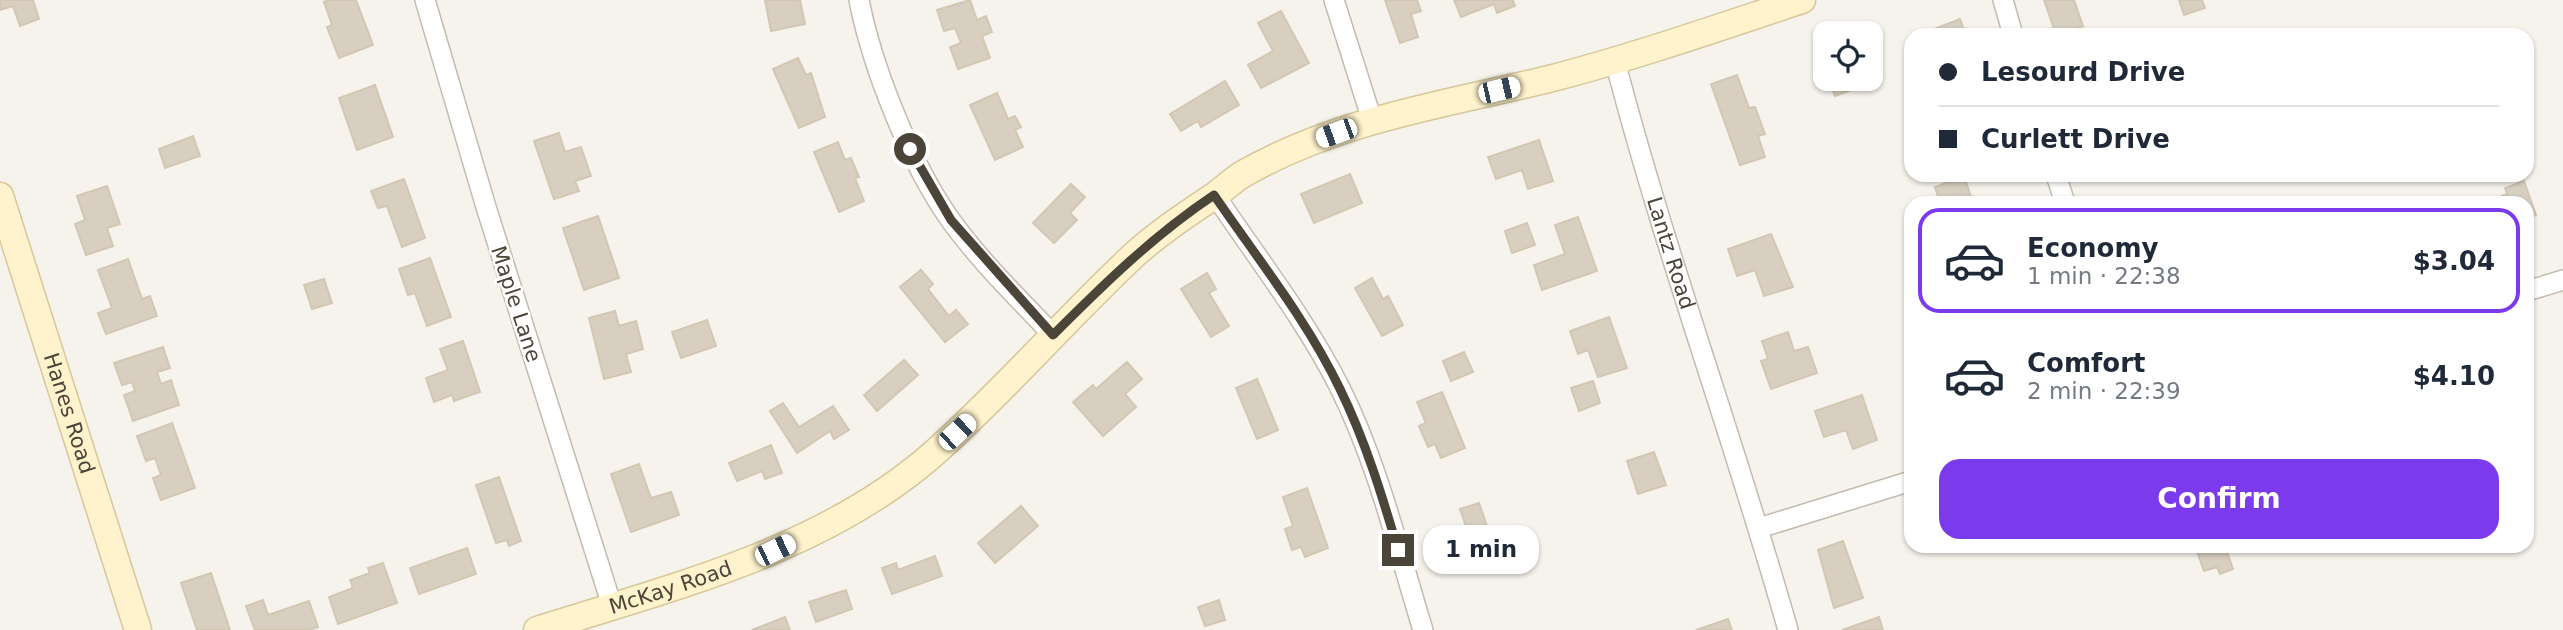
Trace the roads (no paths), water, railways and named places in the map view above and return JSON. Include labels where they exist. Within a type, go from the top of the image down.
[{"type":"street","name":"Maple Lane","points":[[425,0],[486,207],[612,606]]},
{"type":"street","points":[[859,0],[904,135],[934,195],[976,252],[1053,335]]},
{"type":"street","points":[[1334,0],[1372,120]]},
{"type":"street","points":[[1615,61],[1802,0]]},
{"type":"street","points":[[2003,0],[2011,28]]},
{"type":"street","name":"McKay Road","points":[[537,630],[698,579],[775,550],[840,518],[929,458],[1135,254],[1240,176],[1281,155],[1372,120],[1615,61]]},
{"type":"street","name":"Lantz Road","points":[[1615,61],[1638,148],[1759,528],[1788,630]]},
{"type":"street","points":[[1214,195],[1312,339],[1339,386],[1374,470],[1423,630]]},
{"type":"street","name":"Hanes Road","points":[[0,196],[138,630]]},
{"type":"street","points":[[2534,289],[2563,279]]},
{"type":"street","points":[[1759,528],[1904,483]]}]
